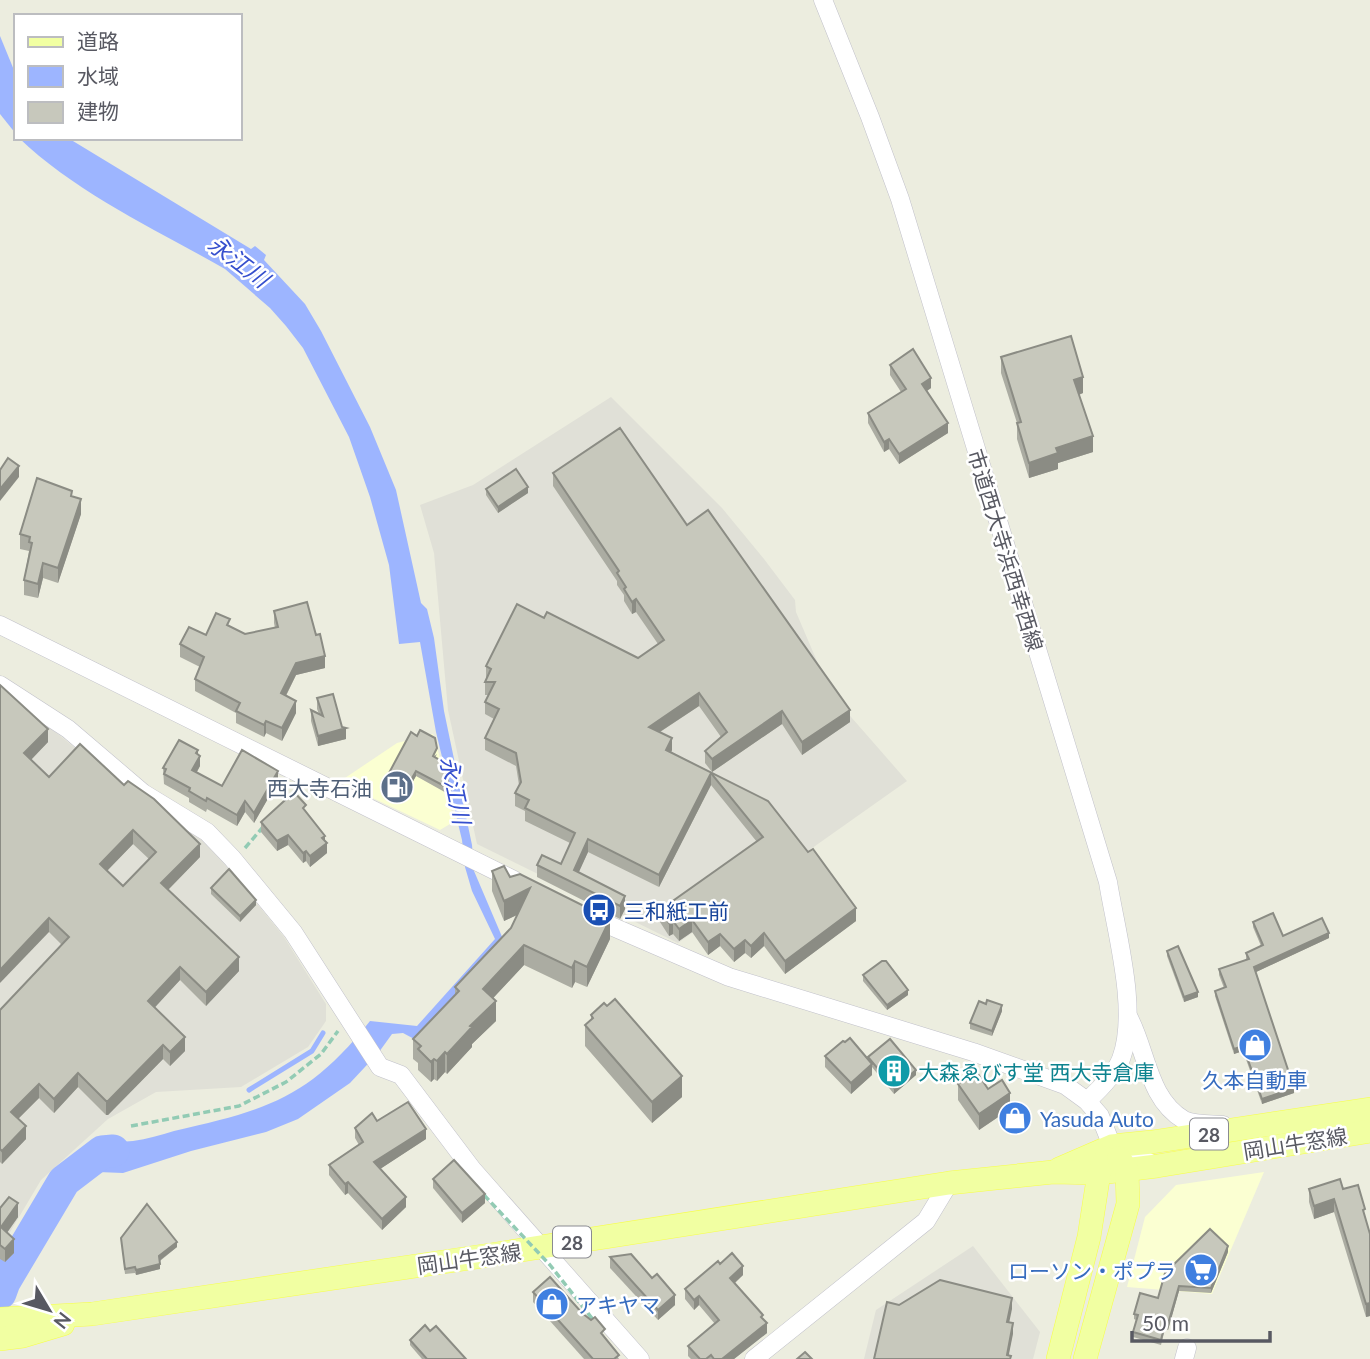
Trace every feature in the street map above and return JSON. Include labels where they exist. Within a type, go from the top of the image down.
[{"type":"main road","name":"岡山牛窓線","points":[[1053,1172],[1112,1146],[1370,1109]]},
{"type":"main road","name":"岡山牛窓線","points":[[0,1319],[92,1314],[949,1183],[1053,1172],[1127,1170],[1370,1131]]},
{"type":"main road","points":[[1086,1359],[1128,1204],[1127,1170],[1112,1146]]},
{"type":"main road","points":[[1058,1359],[1089,1237],[1099,1172],[1112,1146]]},
{"type":"main road","name":"岡山牛窓線","points":[[0,1339],[23,1336],[92,1314]]},
{"type":"street","name":"市道西大寺浜西幸西線","points":[[823,0],[900,199],[1108,882],[1128,997],[1128,1015],[1121,1060],[1100,1089],[1087,1101]]},
{"type":"street","points":[[0,625],[532,889]]},
{"type":"street","points":[[0,685],[68,730],[143,793],[207,832],[232,858],[293,932],[380,1067],[401,1074],[472,1169],[640,1359]]},
{"type":"street","points":[[578,911],[729,977],[973,1052],[1065,1085],[1087,1101],[1100,1116],[1112,1146],[1157,1166]]},
{"type":"street","points":[[1128,1015],[1152,1081],[1164,1103],[1186,1121],[1255,1127]]},
{"type":"street","points":[[754,1359],[926,1221],[949,1183]]},
{"type":"path","points":[[244,849],[268,821]]},
{"type":"path","points":[[131,1126],[239,1105],[286,1082],[321,1054],[350,1023]]},
{"type":"path","points":[[483,1194],[550,1265],[596,1323]]},
{"type":"shaded area","points":[[611,397],[722,508],[764,559],[795,600],[796,612],[831,694],[907,781],[678,943],[477,844],[448,710],[434,553],[420,505],[473,485]]},
{"type":"shaded area","points":[[0,694],[53,730],[124,788],[206,841],[284,937],[326,1004],[326,1021],[308,1047],[241,1087],[156,1092],[108,1119],[41,1180],[0,1249]]},
{"type":"shaded area","name":"西大寺石油","points":[[433,734],[443,768],[445,792],[455,821],[440,830],[339,782],[397,743]]},
{"type":"shaded area","points":[[1264,1172],[1212,1294],[1127,1287],[1145,1217],[1176,1185]]},
{"type":"shaded area","points":[[973,1246],[1040,1332],[1033,1359],[864,1359],[876,1310]]},
{"type":"water","points":[[0,36],[14,70],[14,132],[0,114]]},
{"type":"water","points":[[21,140],[71,140],[251,249],[255,246],[266,255],[264,260],[305,304],[321,331],[370,427],[396,490],[421,603],[427,609],[434,638],[444,711],[472,845],[474,871],[503,939],[503,945],[416,1040],[403,1033],[392,1034],[350,1083],[298,1119],[266,1132],[191,1151],[123,1173],[73,1171],[109,1144],[149,1138],[235,1116],[284,1097],[327,1068],[370,1021],[417,1026],[495,939],[472,891],[465,867],[462,840],[436,732],[420,642],[399,644],[389,565],[370,497],[349,437],[303,348],[270,308],[225,269],[91,193],[41,158]]},
{"type":"building","points":[[1071,336],[1083,377],[1074,380],[1093,436],[1056,448],[1058,453],[1029,463],[1017,423],[1021,422],[1001,357]]},
{"type":"building","points":[[913,349],[931,378],[922,384],[948,423],[899,454],[889,439],[884,442],[868,413],[906,389],[890,365]]},
{"type":"building","points":[[620,428],[687,525],[708,510],[850,710],[802,742],[782,711],[712,759],[705,751],[727,732],[699,693],[649,727],[672,738],[666,750],[768,801],[808,852],[813,849],[856,908],[785,961],[764,933],[751,946],[745,940],[734,949],[720,934],[708,942],[692,920],[679,929],[673,921],[669,923],[660,910],[763,837],[711,773],[659,875],[588,839],[574,870],[625,896],[620,906],[537,865],[542,855],[561,864],[575,833],[525,808],[529,800],[515,793],[521,782],[516,753],[485,738],[499,709],[485,702],[495,682],[485,682],[491,669],[486,666],[517,604],[544,618],[547,612],[638,658],[664,640],[636,599],[632,602],[617,573],[619,571],[553,473]]},
{"type":"building","points":[[8,458],[19,466],[0,489],[0,470]]},
{"type":"building","points":[[516,469],[528,487],[498,507],[486,489]]},
{"type":"building","points":[[37,478],[72,491],[71,496],[81,499],[58,568],[43,563],[38,584],[24,580],[32,543],[29,542],[30,537],[20,534]]},
{"type":"building","points":[[307,602],[316,635],[320,634],[325,656],[296,663],[281,693],[296,701],[282,728],[266,721],[264,725],[236,711],[240,703],[195,679],[204,657],[180,644],[189,627],[206,635],[216,613],[230,619],[227,625],[245,634],[278,627],[274,611]]},
{"type":"building","points":[[0,685],[48,729],[24,753],[49,777],[80,744],[124,785],[128,781],[154,799],[200,844],[161,883],[239,957],[206,992],[180,967],[148,1001],[185,1037],[170,1052],[163,1045],[108,1101],[78,1073],[54,1099],[39,1084],[11,1112],[26,1126],[2,1151],[0,1010],[69,937],[49,918],[0,970]],"holes":[[[133,830],[156,852],[123,886],[100,864]]]},
{"type":"building","points":[[333,694],[342,727],[346,728],[318,736],[311,710],[323,716],[317,698]]},
{"type":"building","points":[[420,730],[435,738],[437,748],[433,756],[443,762],[450,789],[416,771],[401,797],[382,786],[411,732],[417,736]]},
{"type":"building","points":[[179,740],[198,750],[196,753],[200,756],[192,770],[222,786],[242,750],[278,771],[254,813],[245,801],[237,815],[207,798],[206,801],[189,791],[190,788],[164,774],[166,769],[163,768]]},
{"type":"building","points":[[294,792],[306,805],[303,808],[325,836],[322,838],[327,843],[310,856],[306,851],[303,853],[288,835],[277,841],[261,822]]},
{"type":"building","points":[[504,866],[510,877],[520,874],[610,919],[587,967],[575,961],[572,968],[524,945],[483,989],[496,1001],[470,1026],[472,1027],[447,1054],[445,1052],[437,1061],[434,1059],[431,1062],[418,1049],[421,1046],[413,1039],[459,991],[455,987],[511,928],[530,888],[504,901],[492,871]]},
{"type":"building","points":[[229,869],[256,900],[240,916],[211,888]]},
{"type":"building","points":[[1273,913],[1283,936],[1322,918],[1329,933],[1254,967],[1294,1088],[1262,1099],[1243,1046],[1234,1049],[1215,991],[1226,987],[1219,969],[1249,959],[1246,953],[1263,945],[1253,922]]},
{"type":"building","points":[[1178,946],[1198,992],[1184,997],[1167,951]]},
{"type":"building","points":[[886,961],[908,990],[887,1005],[863,975]]},
{"type":"building","points":[[615,999],[682,1076],[652,1102],[585,1025],[604,1003],[607,1006]]},
{"type":"building","points":[[987,1000],[1002,1005],[992,1031],[970,1023],[979,1001],[986,1004]]},
{"type":"building","points":[[850,1038],[872,1064],[851,1083],[825,1056]]},
{"type":"building","name":"大森ゑびす堂 西大寺倉庫","points":[[890,1039],[916,1070],[894,1088],[868,1057]]},
{"type":"building","points":[[976,1071],[988,1089],[1002,1080],[1010,1093],[979,1114],[958,1084]]},
{"type":"building","points":[[408,1102],[426,1129],[374,1162],[406,1197],[382,1219],[329,1165],[363,1142],[355,1128],[372,1113],[377,1121]]},
{"type":"building","points":[[454,1160],[485,1194],[462,1213],[433,1179]]},
{"type":"building","points":[[1340,1179],[1343,1189],[1358,1185],[1365,1209],[1363,1210],[1370,1234],[1370,1303],[1366,1304],[1334,1199],[1314,1206],[1309,1189]]},
{"type":"building","points":[[9,1197],[18,1203],[1,1227],[14,1239],[5,1249],[0,1245],[0,1208]]},
{"type":"building","points":[[147,1204],[177,1242],[159,1256],[160,1264],[136,1270],[135,1267],[125,1269],[121,1238]]},
{"type":"building","points":[[1210,1229],[1228,1246],[1211,1288],[1179,1286],[1161,1340],[1133,1332],[1138,1315],[1134,1314],[1140,1293],[1158,1298],[1165,1273]]},
{"type":"building","points":[[732,1253],[743,1266],[730,1278],[767,1323],[722,1359],[714,1359],[711,1355],[700,1359],[688,1346],[719,1320],[699,1296],[694,1300],[685,1289],[718,1261],[720,1264]]},
{"type":"building","points":[[631,1254],[652,1278],[657,1274],[675,1295],[658,1310],[610,1257]]},
{"type":"building","points":[[550,1277],[582,1313],[591,1320],[595,1317],[605,1329],[601,1333],[619,1355],[614,1359],[593,1359],[533,1292]]},
{"type":"building","points":[[940,1280],[1012,1298],[1007,1322],[1013,1323],[1007,1355],[1011,1356],[1010,1359],[874,1359],[887,1302],[899,1305]]},
{"type":"building","points":[[425,1325],[430,1331],[436,1326],[466,1359],[427,1359],[410,1340]]},
{"type":"building","points":[[805,1352],[812,1359],[797,1359]]},
{"type":"waterway","points":[[249,1090],[312,1051],[323,1033]]},
{"type":"waterway","name":"永江川","points":[[0,1293],[64,1181],[102,1152],[113,1151]]},
{"type":"place","name":"西大寺石油","points":[[397,787]]},
{"type":"place","name":"三和紙工前","points":[[599,910]]},
{"type":"place","name":"久本自動車","points":[[1255,1045]]},
{"type":"place","name":"大森ゑびす堂 西大寺倉庫","points":[[894,1071]]},
{"type":"place","name":"Yasuda Auto","points":[[1015,1118]]},
{"type":"place","name":"ローソン・ポプラ","points":[[1201,1270]]},
{"type":"place","name":"アキヤマ","points":[[552,1304]]}]
